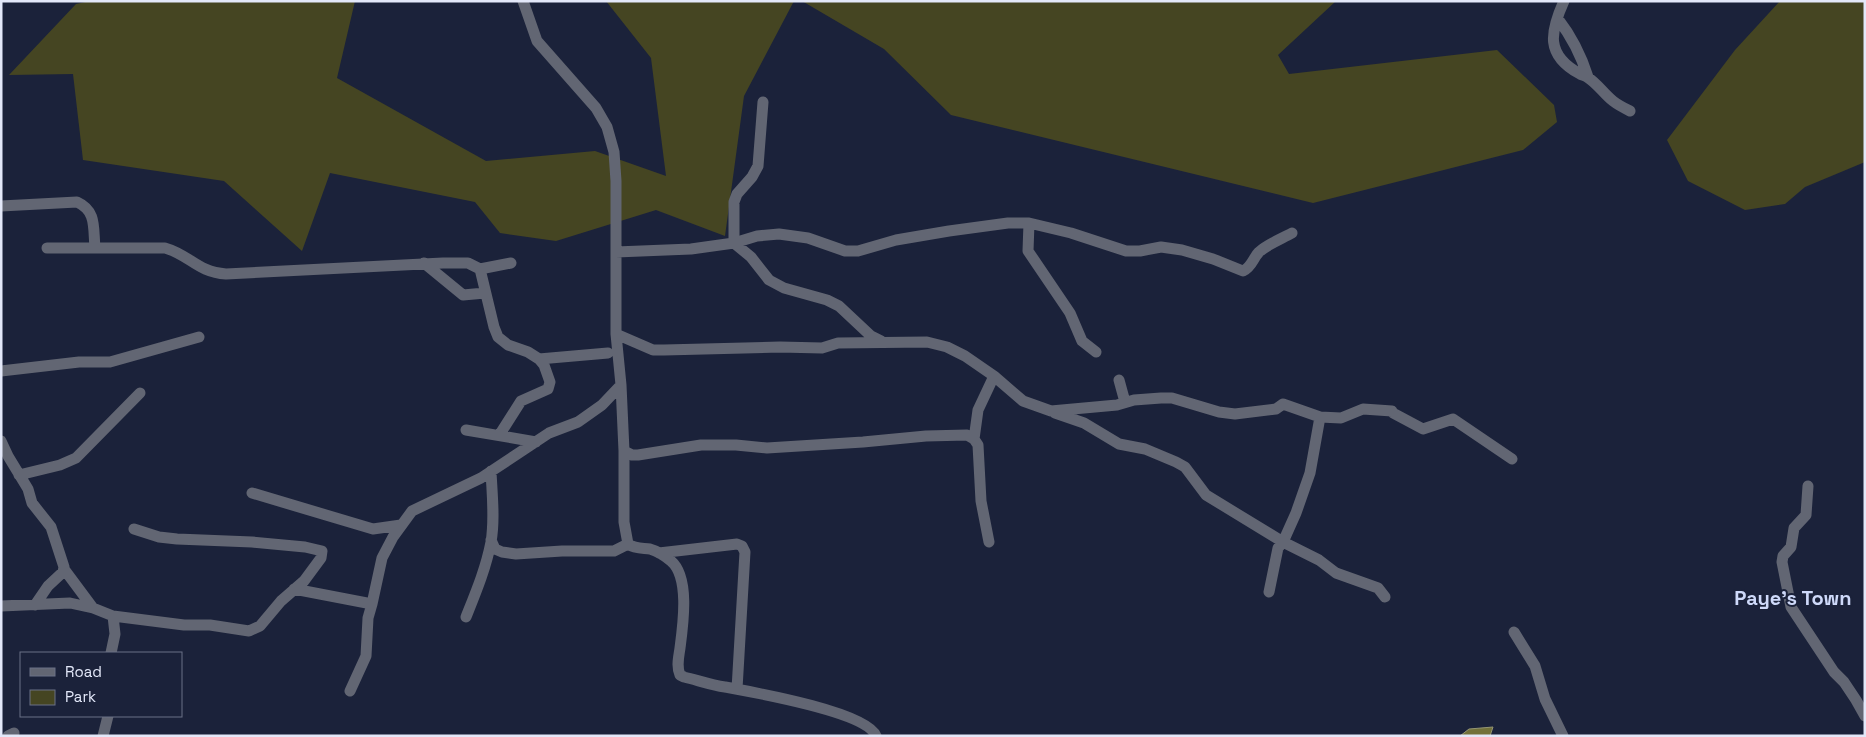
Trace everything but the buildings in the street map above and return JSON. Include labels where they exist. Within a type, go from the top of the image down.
[{"type":"street","points":[[523,1],[536,41],[596,108],[607,127],[614,152],[616,181],[616,334],[621,384],[624,451],[624,522],[628,544],[635,548],[652,550],[659,553],[674,564],[681,579],[684,610],[678,662],[680,674],[684,677],[836,712],[866,725],[872,729],[876,736]]},
{"type":"street","points":[[1564,1],[1552,38],[1554,47],[1562,60],[1580,74],[1588,77],[1613,101],[1630,111]]},
{"type":"street","points":[[1558,19],[1577,46],[1588,77]]},
{"type":"street","points":[[764,102],[758,166],[752,177],[737,194],[734,202],[734,243],[750,257],[770,280],[784,288],[827,300],[839,306],[875,340]]},
{"type":"street","points":[[1,206],[77,202],[86,206],[91,213],[95,248]]},
{"type":"street","points":[[616,252],[691,249],[734,243],[757,236],[778,234],[808,238],[845,251],[858,251],[896,240],[1008,223],[1029,224],[1071,233],[1126,251],[1140,251],[1161,247],[1182,250],[1213,259],[1243,271],[1248,269],[1258,253],[1270,244],[1292,234]]},
{"type":"street","points":[[1029,224],[1028,251],[1070,313],[1082,341],[1096,352]]},
{"type":"street","points":[[47,248],[165,248],[177,252],[204,270],[226,274],[424,263],[468,263],[480,269],[511,264]]},
{"type":"street","points":[[424,263],[463,296],[485,293]]},
{"type":"street","points":[[480,269],[498,337],[508,345],[528,352],[539,359],[544,365],[550,382],[548,389],[521,401],[500,434]]},
{"type":"street","points":[[616,334],[652,350],[822,348],[838,343],[875,340],[927,342],[947,347],[965,356],[994,376],[1023,401],[1084,423],[1119,444],[1145,449],[1185,467],[1206,495],[1345,577],[1378,588],[1386,597]]},
{"type":"street","points":[[1,371],[79,362],[110,362],[199,337]]},
{"type":"street","points":[[539,359],[608,353]]},
{"type":"street","points":[[974,439],[978,410],[994,376]]},
{"type":"street","points":[[1119,380],[1125,402]]},
{"type":"street","points":[[350,691],[366,656],[366,631],[382,558],[401,525],[412,511],[464,487],[549,433],[584,418],[602,406],[621,384]]},
{"type":"street","points":[[19,475],[60,465],[76,458],[140,393]]},
{"type":"street","points":[[1051,411],[1172,398],[1218,412],[1235,414],[1276,409],[1283,404],[1320,417],[1341,418],[1363,409],[1392,412],[1423,429],[1453,419],[1512,459]]},
{"type":"street","points":[[1269,592],[1278,548],[1283,542],[1306,489],[1320,417]]},
{"type":"street","points":[[466,430],[500,434],[536,442]]},
{"type":"street","points":[[624,451],[632,455],[638,455],[701,446],[736,445],[767,448],[926,436],[967,435],[974,439],[978,445],[981,501],[989,542]]},
{"type":"street","points":[[1,441],[28,489],[32,503],[51,527],[64,569],[93,608]]},
{"type":"street","points":[[466,617],[477,588],[491,540],[493,509],[491,471]]},
{"type":"street","points":[[1808,486],[1806,515],[1794,528],[1791,547],[1783,556],[1782,562],[1791,607],[1834,672],[1844,682],[1865,716]]},
{"type":"street","points":[[252,493],[373,529],[401,525]]},
{"type":"street","points":[[1,606],[70,603],[93,608],[113,616],[184,625],[210,625],[249,631],[260,626],[270,613],[316,566],[321,558],[322,551],[304,547],[252,542],[159,537],[134,529]]},
{"type":"street","points":[[491,540],[495,549],[516,554],[562,551],[614,551],[628,544]]},
{"type":"street","points":[[659,553],[737,544],[742,546],[745,552],[737,689]]},
{"type":"street","points":[[35,605],[48,586],[64,569]]},
{"type":"street","points":[[294,589],[372,604]]},
{"type":"street","points":[[111,652],[115,634],[113,616]]},
{"type":"street","points":[[1514,632],[1535,666],[1545,699],[1563,736]]},
{"type":"street","points":[[103,736],[108,717]]},
{"type":"green space","points":[[90,1],[355,1],[337,78],[486,161],[595,151],[666,176],[651,58],[606,1],[794,1],[744,96],[725,236],[656,210],[556,241],[500,233],[475,202],[330,173],[302,251],[224,181],[83,160],[73,74],[9,75],[76,4]]},
{"type":"green space","points":[[802,1],[1336,1],[1278,55],[1289,74],[1497,50],[1554,105],[1557,122],[1523,150],[1313,203],[951,115],[884,49]]},
{"type":"green space","points":[[1780,1],[1865,1],[1865,162],[1805,187],[1785,204],[1745,210],[1688,181],[1667,140],[1735,50]]},
{"type":"shaded area","points":[[1493,727],[1490,736],[1460,736],[1469,729]]},
{"type":"district","name":"Paye's Town","points":[[1793,598]]}]
